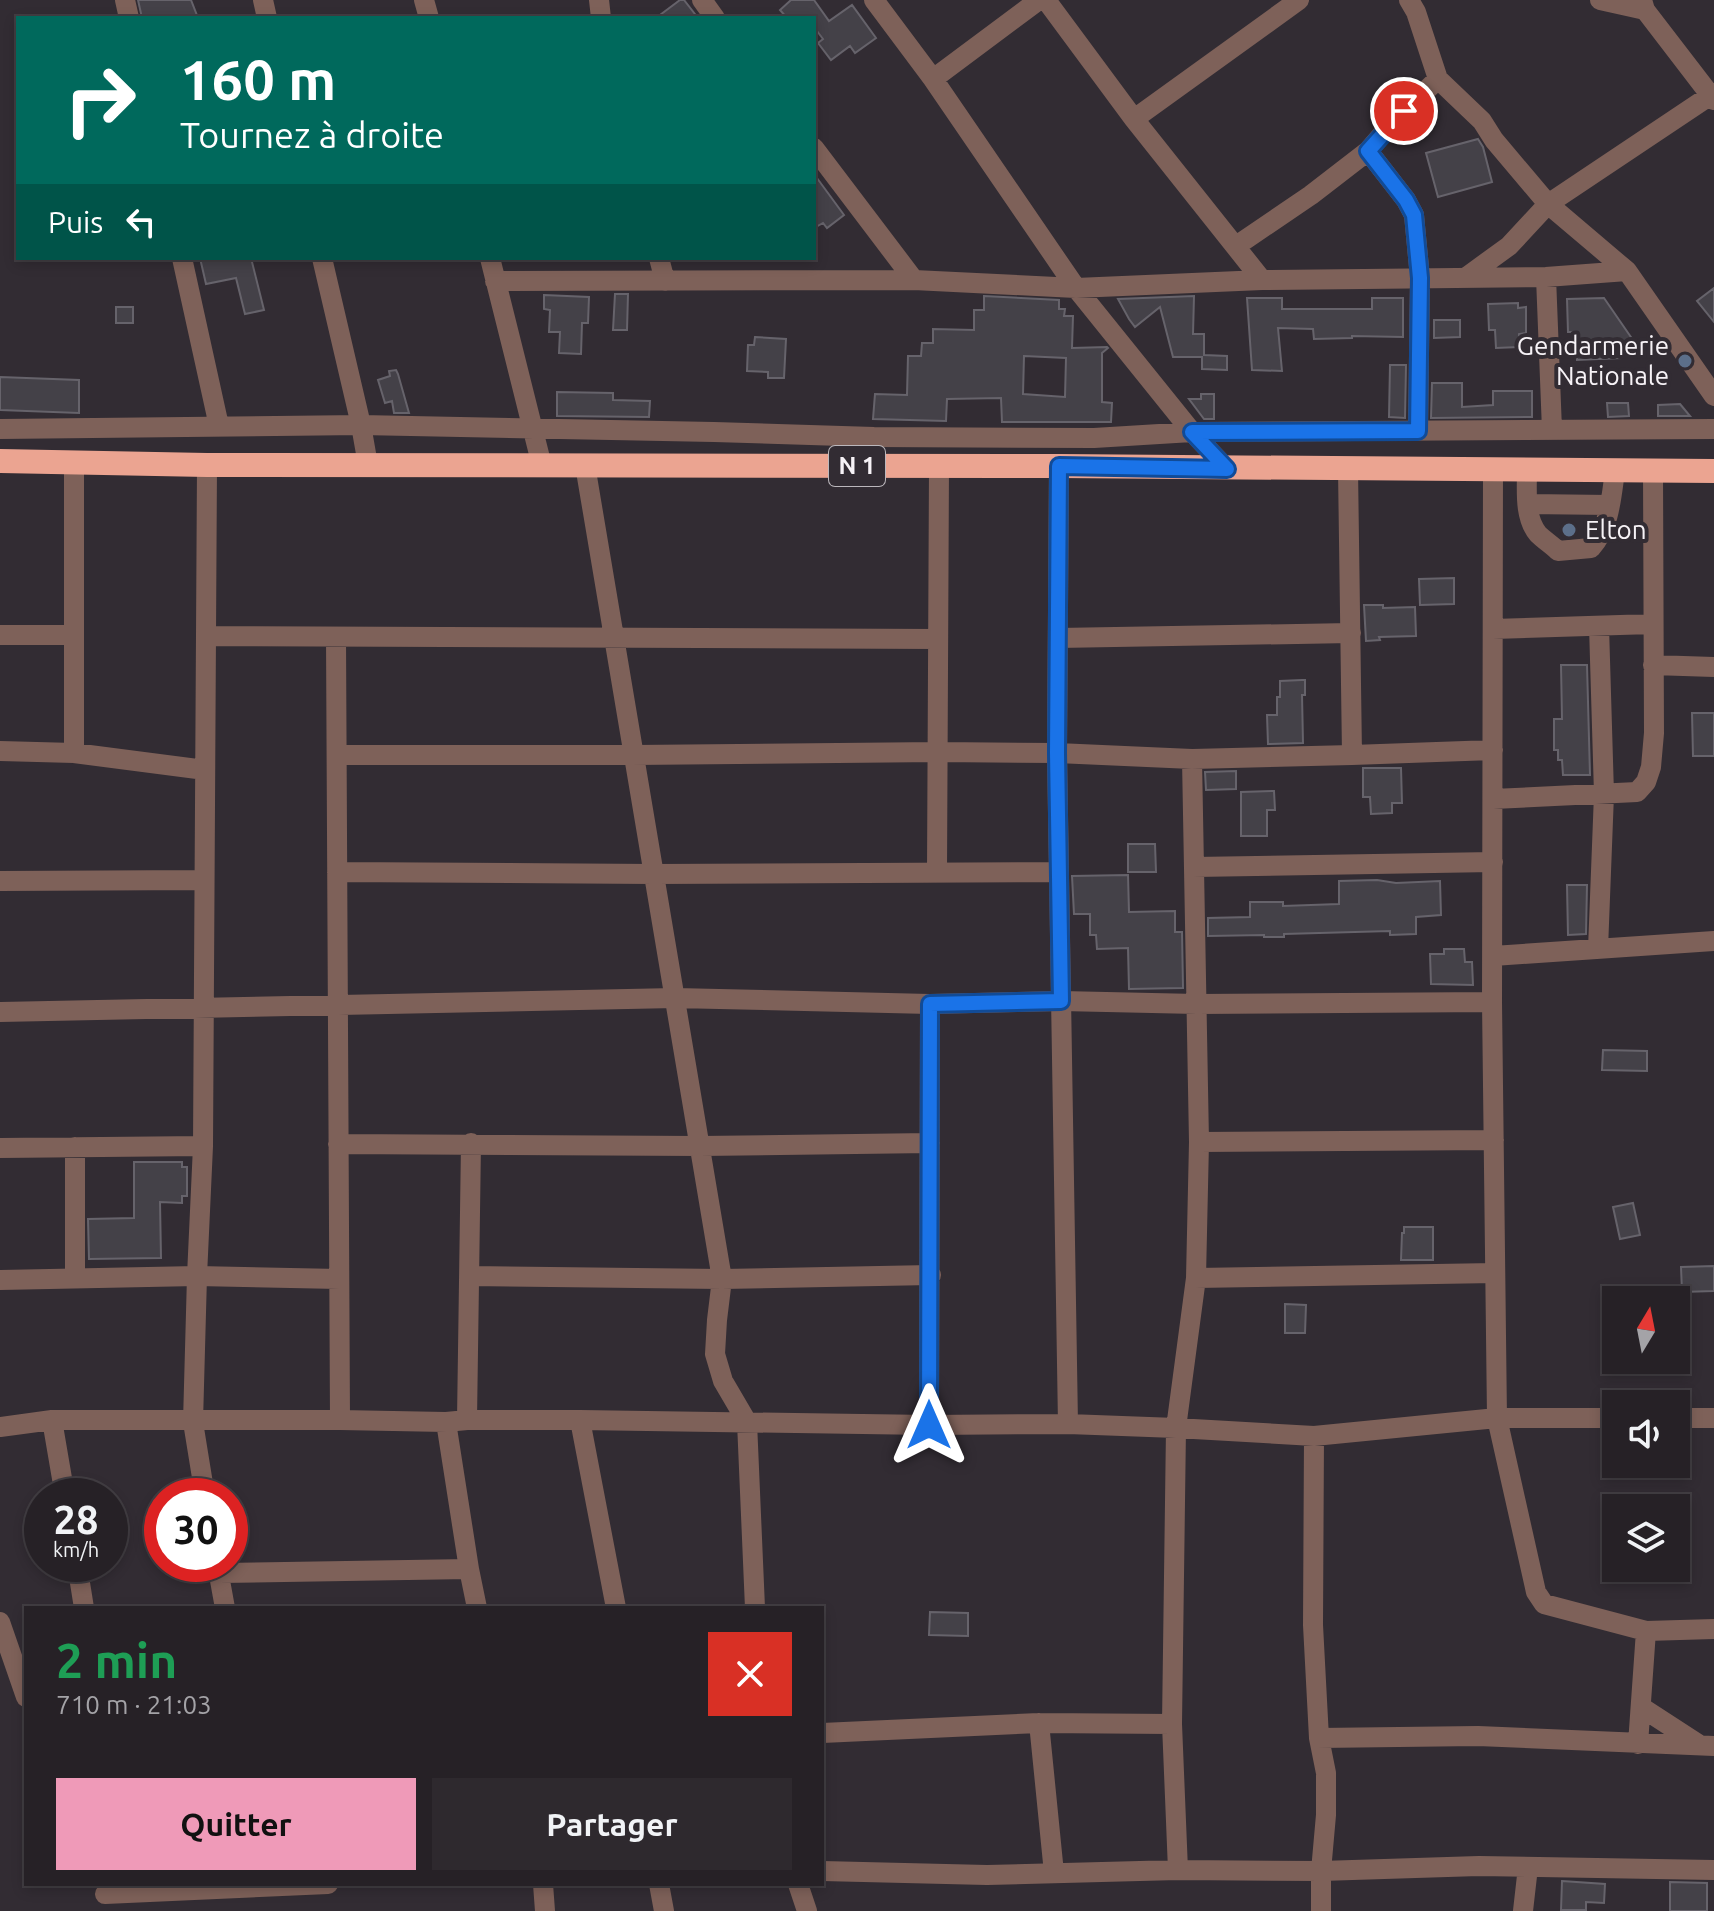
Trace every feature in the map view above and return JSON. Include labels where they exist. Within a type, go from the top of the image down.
[{"type":"highway","name":"N 1","points":[[0,461],[207,465],[1714,471]]},
{"type":"street","points":[[874,0],[933,79],[1076,288],[1192,432],[1227,469]]},
{"type":"street","points":[[933,79],[1039,0]]},
{"type":"street","points":[[1046,0],[1134,119],[1262,280]]},
{"type":"street","points":[[1134,119],[1299,0]]},
{"type":"street","points":[[1409,0],[1416,12],[1438,79],[1482,121],[1494,140],[1548,204],[1627,271],[1714,396]]},
{"type":"street","points":[[1465,278],[1509,246],[1548,204],[1713,96],[1643,5],[1600,0]]},
{"type":"street","points":[[1236,246],[1311,195],[1368,151],[1438,79]]},
{"type":"street","points":[[816,151],[914,280]]},
{"type":"street","points":[[1368,151],[1414,215],[1420,278],[1418,431]]},
{"type":"street","points":[[182,260],[219,426]]},
{"type":"street","points":[[322,260],[368,465]]},
{"type":"street","points":[[490,260],[542,466]]},
{"type":"street","points":[[660,260],[665,281]]},
{"type":"street","points":[[495,281],[914,280],[1076,288],[1262,280],[1546,277],[1627,271]]},
{"type":"street","points":[[1546,277],[1552,430]]},
{"type":"street","points":[[0,429],[361,425],[874,437],[1094,438],[1192,432],[1714,429]]},
{"type":"street","points":[[74,463],[74,753]]},
{"type":"street","points":[[202,1478],[193,1422],[203,1146],[207,465]]},
{"type":"street","points":[[585,465],[722,1279],[715,1354],[723,1381],[747,1422],[755,1606]]},
{"type":"street","points":[[937,872],[939,466]]},
{"type":"street","points":[[1059,466],[1057,753],[1068,1424]]},
{"type":"street","points":[[1348,469],[1352,755]]},
{"type":"street","points":[[1493,470],[1492,1002],[1497,1418],[1536,1592],[1544,1604],[1646,1631],[1714,1629]]},
{"type":"street","points":[[1527,470],[1532,525],[1558,551],[1591,548],[1602,535],[1615,471]]},
{"type":"street","points":[[1493,799],[1637,792],[1646,782],[1651,767],[1654,733],[1653,471]]},
{"type":"street","points":[[1528,504],[1610,505]]},
{"type":"street","points":[[1493,629],[1652,624]]},
{"type":"street","points":[[1598,949],[1604,794],[1599,626]]},
{"type":"street","points":[[1058,638],[1351,633]]},
{"type":"street","points":[[0,635],[74,635]]},
{"type":"street","points":[[206,636],[938,639]]},
{"type":"street","points":[[336,637],[340,1420]]},
{"type":"street","points":[[1653,665],[1714,667]]},
{"type":"street","points":[[337,755],[938,752],[1192,759],[1493,750]]},
{"type":"street","points":[[0,751],[74,753],[205,770]]},
{"type":"street","points":[[1178,1870],[1172,1724],[1176,1428],[1196,1278],[1199,1142],[1192,759]]},
{"type":"street","points":[[1194,867],[1493,862]]},
{"type":"street","points":[[337,872],[1059,872]]},
{"type":"street","points":[[0,881],[204,880]]},
{"type":"street","points":[[1493,956],[1714,941]]},
{"type":"street","points":[[0,1012],[675,998],[930,1004],[1061,1001],[1197,1004],[1492,1002]]},
{"type":"street","points":[[929,1425],[930,1004]]},
{"type":"street","points":[[1199,1142],[1494,1140]]},
{"type":"street","points":[[467,1420],[471,1143]]},
{"type":"street","points":[[338,1144],[700,1146],[930,1143]]},
{"type":"street","points":[[0,1148],[203,1146]]},
{"type":"street","points":[[75,1147],[75,1278]]},
{"type":"street","points":[[1196,1278],[1495,1273]]},
{"type":"street","points":[[469,1276],[722,1279],[931,1275]]},
{"type":"street","points":[[0,1280],[197,1276],[339,1279]]},
{"type":"street","points":[[0,1427],[52,1420],[580,1420],[1068,1424],[1314,1436],[1497,1418],[1602,1418]]},
{"type":"street","points":[[1690,1418],[1714,1418]]},
{"type":"street","points":[[52,1420],[62,1478]]},
{"type":"street","points":[[580,1420],[616,1606]]},
{"type":"street","points":[[446,1422],[477,1606]]},
{"type":"street","points":[[1314,1436],[1313,1625],[1319,1738],[1326,1773],[1321,1911]]},
{"type":"street","points":[[248,1568],[469,1569]]},
{"type":"street","points":[[80,1582],[84,1606]]},
{"type":"street","points":[[220,1582],[225,1606]]},
{"type":"street","points":[[0,1622],[24,1691]]},
{"type":"street","points":[[1638,1744],[1646,1631]]},
{"type":"street","points":[[1641,1707],[1709,1750]]},
{"type":"street","points":[[824,1733],[1039,1723],[1172,1724]]},
{"type":"street","points":[[1039,1723],[1054,1873]]},
{"type":"street","points":[[1319,1738],[1478,1736],[1709,1750]]},
{"type":"street","points":[[824,1871],[987,1875],[1412,1867],[1714,1870]]},
{"type":"street","points":[[1523,1911],[1528,1867]]},
{"type":"street","points":[[107,1896],[149,1888],[229,1886]]},
{"type":"street","points":[[543,1886],[545,1911]]},
{"type":"street","points":[[659,1886],[664,1911]]},
{"type":"street","points":[[799,1886],[807,1911]]},
{"type":"building","points":[[138,0],[191,0],[197,16],[142,16]]},
{"type":"building","points":[[684,0],[696,16],[659,16]]},
{"type":"building","points":[[791,0],[814,0],[829,21],[852,5],[876,38],[855,53],[850,46],[831,60],[818,43],[823,39],[816,30],[816,16],[785,16],[780,10]]},
{"type":"building","points":[[1478,139],[1492,182],[1438,197],[1426,153]]},
{"type":"building","points":[[816,177],[844,215],[827,228],[823,223],[816,227]]},
{"type":"building","points":[[200,260],[252,260],[264,310],[245,314],[236,278],[206,284]]},
{"type":"building","points":[[1714,288],[1714,322],[1697,301]]},
{"type":"building","points":[[615,294],[628,294],[627,330],[613,330]]},
{"type":"building","points":[[544,295],[589,297],[588,323],[582,323],[581,354],[559,353],[560,332],[549,332],[550,310],[544,309]]},
{"type":"building","points":[[984,296],[1059,300],[1059,309],[1065,309],[1064,316],[1073,316],[1072,348],[1108,348],[1102,353],[1102,402],[1112,403],[1111,422],[1002,422],[1001,398],[947,399],[946,421],[873,419],[875,394],[907,395],[908,356],[921,356],[922,343],[933,343],[933,329],[974,330],[974,310],[984,310]],"holes":[[[1024,356],[1066,358],[1065,397],[1023,394]]]},
{"type":"building","points":[[1194,296],[1193,334],[1204,334],[1204,355],[1227,356],[1227,370],[1202,369],[1202,357],[1173,357],[1160,307],[1135,327],[1118,299]]},
{"type":"building","points":[[1247,298],[1282,298],[1282,309],[1372,309],[1372,298],[1403,298],[1403,337],[1314,339],[1313,329],[1278,328],[1282,371],[1252,370]]},
{"type":"building","points":[[1604,298],[1635,343],[1620,343],[1621,358],[1577,360],[1576,332],[1568,332],[1567,299]]},
{"type":"building","points":[[1518,303],[1518,308],[1526,307],[1526,333],[1519,334],[1519,347],[1496,348],[1495,330],[1489,330],[1488,304]]},
{"type":"building","points":[[116,307],[133,307],[133,323],[116,323]]},
{"type":"building","points":[[1434,320],[1460,320],[1460,337],[1434,338]]},
{"type":"building","points":[[755,337],[786,339],[784,378],[768,378],[768,372],[747,371],[748,345],[754,345]]},
{"type":"building","points":[[1390,365],[1406,365],[1405,418],[1389,417]]},
{"type":"building","points":[[396,370],[409,413],[394,413],[392,401],[385,403],[378,380],[390,376],[389,371]]},
{"type":"building","points":[[0,377],[79,380],[79,413],[0,410]]},
{"type":"building","points":[[1432,383],[1462,383],[1462,407],[1493,405],[1493,391],[1532,391],[1532,417],[1431,418]]},
{"type":"building","points":[[557,392],[613,393],[613,400],[650,401],[649,417],[557,416]]},
{"type":"building","points":[[1201,394],[1214,394],[1214,419],[1204,419],[1189,399],[1201,399]]},
{"type":"building","points":[[1607,403],[1628,403],[1629,416],[1608,417]]},
{"type":"building","points":[[1680,404],[1690,416],[1658,416],[1658,405]]},
{"type":"building","points":[[1454,578],[1454,604],[1420,605],[1419,579]]},
{"type":"building","points":[[1364,605],[1415,607],[1416,636],[1379,637],[1380,640],[1366,641]]},
{"type":"building","points":[[1561,665],[1587,665],[1590,775],[1563,775],[1562,760],[1558,760],[1558,750],[1554,750],[1554,719],[1562,719]]},
{"type":"building","points":[[1305,680],[1305,695],[1302,695],[1303,743],[1268,744],[1267,715],[1277,715],[1280,681]]},
{"type":"building","points":[[1692,713],[1714,713],[1714,756],[1693,756]]},
{"type":"building","points":[[1363,768],[1401,768],[1402,803],[1392,803],[1392,813],[1371,814],[1370,797],[1363,797]]},
{"type":"building","points":[[1236,771],[1236,789],[1206,790],[1205,772]]},
{"type":"building","points":[[1274,791],[1275,810],[1267,810],[1267,836],[1241,836],[1241,792]]},
{"type":"building","points":[[1128,844],[1155,844],[1156,872],[1128,872]]},
{"type":"building","points":[[1128,875],[1129,912],[1175,911],[1175,932],[1182,932],[1183,988],[1129,989],[1128,948],[1097,949],[1096,935],[1090,935],[1090,914],[1074,914],[1072,876]]},
{"type":"building","points":[[1339,881],[1396,883],[1440,881],[1441,915],[1416,917],[1416,934],[1390,935],[1390,931],[1284,934],[1284,937],[1208,936],[1208,918],[1250,917],[1250,902],[1283,902],[1283,906],[1339,904]]},
{"type":"building","points":[[1567,885],[1587,885],[1586,934],[1568,935]]},
{"type":"building","points":[[1444,949],[1464,949],[1465,962],[1472,962],[1473,985],[1431,984],[1430,954],[1444,954]]},
{"type":"building","points":[[1603,1050],[1647,1051],[1647,1071],[1602,1070]]},
{"type":"building","points":[[134,1162],[182,1162],[182,1167],[187,1167],[187,1196],[182,1196],[182,1203],[160,1202],[161,1258],[89,1259],[88,1219],[134,1218]]},
{"type":"building","points":[[1633,1203],[1640,1235],[1620,1239],[1613,1207]]},
{"type":"building","points":[[1404,1227],[1433,1227],[1433,1260],[1401,1260]]},
{"type":"building","points":[[1714,1266],[1714,1291],[1690,1292],[1690,1286],[1682,1286],[1681,1267]]},
{"type":"building","points":[[1285,1304],[1306,1305],[1305,1333],[1285,1333]]},
{"type":"building","points":[[930,1612],[968,1613],[968,1636],[929,1635]]},
{"type":"building","points":[[1562,1881],[1605,1884],[1604,1903],[1586,1902],[1586,1910],[1561,1910]]},
{"type":"building","points":[[1670,1882],[1707,1883],[1707,1911],[1670,1911]]},
{"type":"place","name":"Gendarmerie Nationale","points":[[1685,361]]},
{"type":"place","name":"Elton","points":[[1569,530]]},
{"type":"route","points":[[929,1425],[930,1004],[1061,1001],[1057,753],[1059,466],[1227,469],[1192,432],[1418,431],[1420,278],[1414,215],[1368,151],[1404,111]]}]
